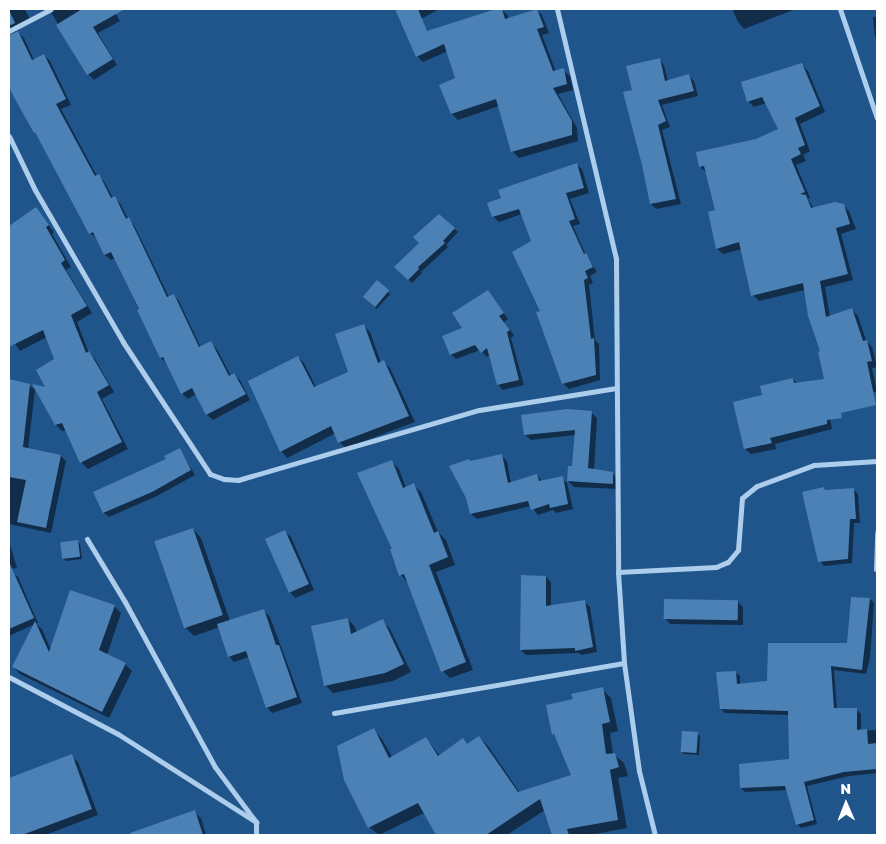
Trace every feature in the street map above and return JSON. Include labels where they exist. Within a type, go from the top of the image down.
[{"type":"street","points":[[9,31],[51,9]]},
{"type":"street","points":[[557,9],[616,259],[618,572],[624,663],[639,771],[655,835]]},
{"type":"street","points":[[840,9],[877,118]]},
{"type":"street","points":[[9,136],[35,190],[123,342],[210,474],[224,479],[238,480],[479,410],[616,388]]},
{"type":"street","points":[[618,572],[716,567],[728,562],[738,550],[742,498],[757,486],[814,465],[877,461]]},
{"type":"street","points":[[876,568],[877,532]]},
{"type":"street","points":[[87,539],[126,602],[215,767],[256,822],[256,835]]},
{"type":"street","points":[[334,712],[624,663]]},
{"type":"street","points":[[9,677],[118,734],[256,822]]},
{"type":"building","points":[[82,9],[125,9],[93,27],[113,59],[87,75],[56,25]]},
{"type":"building","points":[[395,9],[418,9],[427,31],[496,9],[502,9],[505,19],[537,9],[544,27],[537,29],[553,71],[564,68],[567,84],[553,88],[572,121],[572,135],[511,152],[496,99],[451,114],[439,85],[455,78],[444,44],[416,57]]},
{"type":"building","points":[[9,10],[15,23],[9,26]]},
{"type":"building","points":[[18,31],[32,60],[44,54],[66,99],[56,104],[95,176],[99,174],[111,198],[115,196],[126,219],[129,217],[167,297],[174,294],[199,347],[211,341],[229,376],[234,373],[246,394],[206,415],[192,388],[181,394],[163,357],[160,358],[111,252],[104,255],[93,232],[89,234],[35,132],[9,88],[9,35]]},
{"type":"building","points":[[660,58],[665,81],[689,74],[694,91],[658,100],[666,121],[658,125],[676,199],[650,204],[623,92],[632,90],[626,66]]},
{"type":"building","points":[[802,63],[820,106],[795,118],[805,145],[798,148],[801,154],[791,159],[805,192],[800,194],[806,195],[811,208],[835,202],[844,204],[850,224],[836,228],[848,274],[820,281],[826,317],[852,308],[863,341],[867,340],[872,361],[867,362],[876,405],[841,413],[842,418],[827,420],[827,424],[770,438],[772,443],[744,449],[733,402],[762,395],[760,386],[793,378],[794,383],[824,379],[818,352],[820,351],[808,316],[803,283],[751,296],[739,242],[716,249],[708,212],[715,210],[704,166],[699,167],[696,152],[756,139],[778,129],[762,97],[747,102],[741,82]]},
{"type":"building","points":[[577,163],[584,188],[566,193],[575,219],[569,221],[584,254],[586,253],[593,267],[585,271],[588,278],[584,280],[591,339],[594,338],[596,375],[562,384],[536,312],[540,311],[512,252],[531,241],[519,209],[492,217],[487,203],[501,198],[498,190]]},
{"type":"building","points":[[36,207],[49,225],[46,227],[65,260],[61,263],[87,306],[71,315],[86,353],[89,351],[109,385],[97,392],[122,442],[80,463],[62,423],[55,425],[32,384],[45,387],[36,370],[54,359],[43,330],[9,347],[9,226]]},
{"type":"building","points":[[439,214],[455,228],[443,241],[445,243],[418,267],[419,269],[408,280],[394,267],[419,243],[413,237]]},
{"type":"building","points":[[377,280],[389,290],[375,307],[363,297]]},
{"type":"building","points":[[488,290],[504,313],[499,316],[510,330],[507,332],[519,380],[497,385],[487,348],[481,353],[475,345],[450,355],[442,336],[462,328],[452,313]]},
{"type":"building","points":[[364,324],[378,363],[384,360],[409,416],[338,443],[331,426],[280,452],[248,381],[298,356],[314,387],[348,372],[335,334]]},
{"type":"building","points":[[9,379],[30,384],[23,447],[61,455],[46,528],[17,522],[26,480],[9,477]]},
{"type":"building","points":[[567,409],[592,411],[588,468],[613,472],[613,484],[567,481],[568,466],[572,466],[575,430],[524,435],[521,415]]},
{"type":"building","points":[[180,448],[191,470],[152,492],[103,513],[93,492],[166,459],[164,456]]},
{"type":"building","points":[[502,454],[508,483],[537,474],[539,481],[563,476],[568,504],[550,508],[549,504],[531,510],[528,501],[470,514],[466,498],[449,466],[469,459],[470,461]]},
{"type":"building","points":[[392,460],[403,488],[414,483],[434,533],[438,531],[448,557],[429,565],[466,662],[441,672],[404,574],[399,576],[390,549],[392,549],[357,473]]},
{"type":"building","points":[[824,487],[825,490],[854,488],[856,519],[850,519],[848,559],[818,562],[802,492]]},
{"type":"building","points":[[193,528],[223,615],[184,628],[154,541]]},
{"type":"building","points":[[285,530],[309,584],[289,593],[265,539]]},
{"type":"building","points":[[78,540],[80,557],[62,559],[60,542]]},
{"type":"building","points":[[9,562],[34,618],[9,629]]},
{"type":"building","points":[[521,575],[546,576],[546,606],[585,600],[593,647],[575,651],[575,648],[520,650]]},
{"type":"building","points":[[70,590],[115,605],[99,650],[126,663],[102,712],[12,667],[35,621],[49,652]]},
{"type":"building","points":[[851,597],[870,598],[862,670],[831,666],[834,708],[857,708],[857,730],[867,729],[868,744],[877,743],[877,769],[844,772],[804,782],[814,820],[796,825],[785,786],[740,788],[739,764],[789,759],[788,711],[720,709],[716,672],[736,671],[737,684],[767,681],[768,643],[847,643]]},
{"type":"building","points":[[664,599],[738,600],[738,620],[664,619]]},
{"type":"building","points":[[264,609],[297,697],[266,708],[246,651],[228,657],[217,624]]},
{"type":"building","points":[[348,618],[351,634],[383,619],[404,664],[385,673],[324,686],[311,626]]},
{"type":"building","points":[[603,687],[610,722],[602,724],[606,754],[615,753],[619,767],[610,770],[618,820],[567,829],[569,835],[552,835],[540,799],[486,835],[436,835],[418,803],[368,828],[344,780],[337,746],[374,728],[389,758],[426,737],[438,756],[463,738],[467,744],[479,736],[518,792],[571,775],[554,734],[552,735],[546,705],[573,699],[571,694]]},
{"type":"building","points":[[682,731],[698,732],[696,753],[681,752]]},
{"type":"building","points":[[72,754],[92,809],[22,835],[9,835],[9,778]]},
{"type":"building","points":[[195,810],[203,835],[131,835],[130,833]]}]
